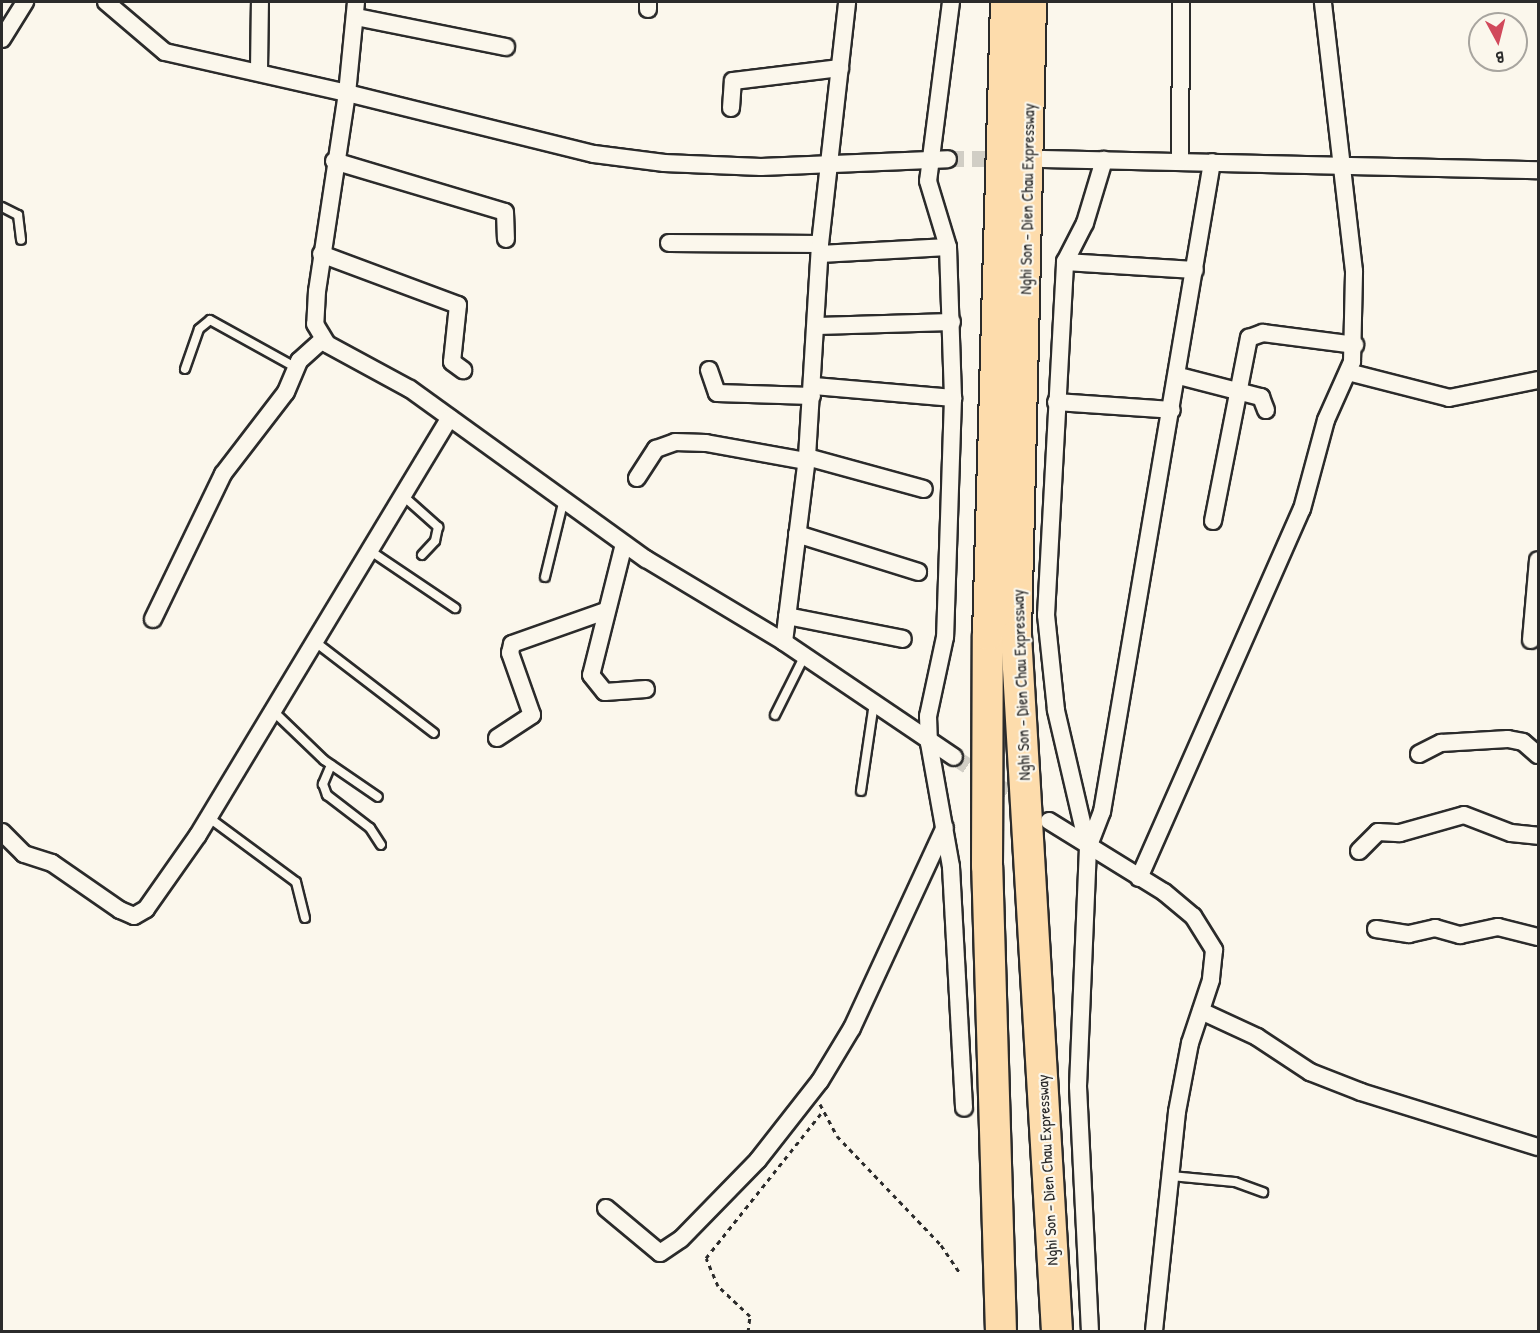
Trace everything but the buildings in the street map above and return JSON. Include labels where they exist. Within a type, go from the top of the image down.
[{"type":"highway","name":"Nghi Son - Dien Chau Expressway","points":[[1001,1332],[987,866],[988,669],[1006,2]]},
{"type":"highway","name":"Nghi Son - Dien Chau Expressway","points":[[1031,2],[1016,635],[1057,1332]]},
{"type":"street","points":[[2,39],[25,2]]},
{"type":"street","points":[[106,2],[165,52],[260,70],[309,88],[347,93],[618,158],[729,167],[948,159]]},
{"type":"street","points":[[260,2],[260,70]]},
{"type":"street","points":[[784,642],[807,459],[820,249],[847,2]]},
{"type":"street","points":[[951,2],[930,160],[932,203],[948,247],[953,398],[945,636],[928,716],[928,743],[945,827],[964,1108]]},
{"type":"street","points":[[1180,162],[1181,2]]},
{"type":"street","points":[[1140,878],[1302,509],[1326,420],[1348,372],[1355,345],[1344,164],[1323,2]]},
{"type":"street","points":[[507,47],[356,9],[347,93],[334,161],[321,254],[315,324],[322,340],[368,362],[450,418],[563,503],[624,544],[784,642],[928,743],[954,756]]},
{"type":"street","points":[[731,108],[733,81],[840,68]]},
{"type":"street","points":[[1043,159],[1539,170]]},
{"type":"street","points":[[1090,1332],[1078,1086],[1088,848],[1056,710],[1046,615],[1065,262],[1085,223],[1104,160]]},
{"type":"street","points":[[334,161],[505,212],[506,239]]},
{"type":"street","points":[[1088,848],[1102,812],[1179,376],[1212,162]]},
{"type":"street","points":[[669,243],[820,249],[948,247]]},
{"type":"street","points":[[321,254],[458,305],[452,362],[463,370]]},
{"type":"street","points":[[1065,262],[1195,270]]},
{"type":"street","points":[[817,326],[952,322]]},
{"type":"street","points":[[1213,521],[1238,390],[1243,350],[1255,335],[1355,345]]},
{"type":"street","points":[[153,619],[214,490],[286,392],[296,367],[322,340]]},
{"type":"street","points":[[709,370],[717,393],[813,391],[953,398]]},
{"type":"street","points":[[1348,372],[1449,398],[1539,380]]},
{"type":"street","points":[[1179,376],[1266,399],[1266,410]]},
{"type":"street","points":[[1056,402],[1172,410]]},
{"type":"street","points":[[2,832],[24,854],[52,862],[134,915],[146,909],[208,817],[401,494],[450,418]]},
{"type":"street","points":[[637,478],[656,449],[675,442],[706,443],[807,459],[924,489]]},
{"type":"street","points":[[797,534],[918,572]]},
{"type":"street","points":[[624,544],[592,665],[593,682],[612,693],[646,689]]},
{"type":"street","points":[[1531,640],[1539,560]]},
{"type":"street","points":[[497,738],[532,715],[510,653],[512,644],[605,611]]},
{"type":"street","points":[[787,616],[903,639]]},
{"type":"street","points":[[1419,754],[1441,743],[1508,739],[1523,742],[1539,755]]},
{"type":"street","points":[[1359,851],[1378,832],[1400,833],[1464,815],[1511,834],[1539,837]]},
{"type":"street","points":[[1049,821],[1186,910],[1210,937],[1213,968],[1177,1112],[1154,1332]]},
{"type":"street","points":[[606,1208],[652,1251],[670,1248],[758,1160],[816,1085],[852,1028],[945,827]]},
{"type":"street","points":[[1376,929],[1409,934],[1435,928],[1460,935],[1498,927],[1539,937]]},
{"type":"street","points":[[1201,1011],[1257,1037],[1310,1072],[1361,1092],[1539,1147]]},
{"type":"lane","points":[[2,207],[18,215],[21,240]]},
{"type":"lane","points":[[185,369],[199,329],[210,320],[296,367]]},
{"type":"lane","points":[[401,494],[438,527],[435,541],[422,555]]},
{"type":"lane","points":[[545,577],[563,503]]},
{"type":"lane","points":[[368,549],[455,608]]},
{"type":"lane","points":[[314,641],[434,733]]},
{"type":"lane","points":[[775,715],[804,657]]},
{"type":"lane","points":[[861,791],[874,703]]},
{"type":"lane","points":[[271,709],[331,765],[378,796]]},
{"type":"lane","points":[[331,765],[324,780],[327,795],[370,828],[381,845]]},
{"type":"lane","points":[[208,817],[296,882],[305,918]]},
{"type":"lane","points":[[1171,1176],[1236,1182],[1263,1192]]},
{"type":"path","points":[[816,1085],[822,1112],[960,1273]]},
{"type":"path","points":[[748,1332],[750,1316],[710,1274],[706,1258],[822,1112]]},
{"type":"tunnel","points":[[948,159],[1009,159]]},
{"type":"tunnel","points":[[954,757],[1028,806]]}]
